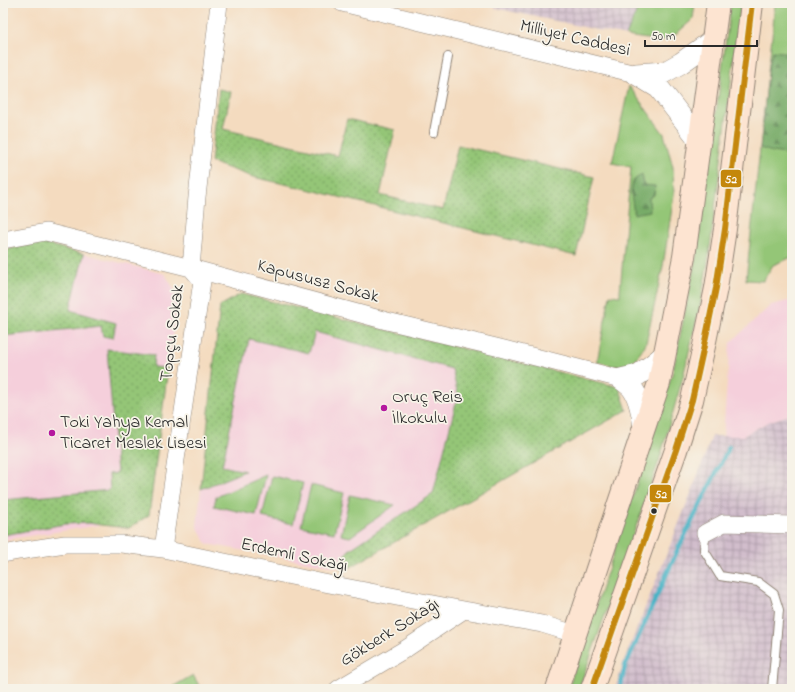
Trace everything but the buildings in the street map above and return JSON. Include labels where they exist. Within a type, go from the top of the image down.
[{"type":"main road","points":[[557,689],[659,383],[684,257],[718,3]]},
{"type":"main road","points":[[592,689],[676,450],[692,400],[716,288],[725,230],[752,3]]},
{"type":"street","name":"Topçu Sokak","points":[[163,550],[202,281],[191,268],[196,197],[219,3]]},
{"type":"street","name":"Milliyet Caddesi","points":[[342,3],[636,74]]},
{"type":"street","points":[[636,74],[665,72],[681,63],[713,40]]},
{"type":"street","points":[[636,74],[659,88],[700,141]]},
{"type":"street","name":"Kapususz Sokak","points":[[3,240],[46,232],[191,268],[387,322],[496,347],[621,379]]},
{"type":"street","points":[[621,379],[638,375],[664,355]]},
{"type":"street","points":[[621,379],[632,388],[634,392],[641,408],[644,427]]},
{"type":"street","points":[[705,533],[724,523],[792,525]]},
{"type":"street","name":"Erdemli Sokağı","points":[[3,554],[65,544],[121,544],[163,550],[324,583],[542,624],[575,634]]},
{"type":"street","name":"Gökberk Sokağı","points":[[338,689],[407,648],[464,610]]},
{"type":"lane","points":[[434,132],[448,57]]},
{"type":"lane","points":[[705,533],[704,550],[720,576],[758,582],[774,594],[779,610],[772,689]]},
{"type":"shaded area","points":[[493,3],[640,3],[626,36],[495,8]]},
{"type":"shaded area","points":[[42,243],[165,274],[179,297],[168,368],[149,515],[129,528],[101,525],[3,540],[3,249]]},
{"type":"shaded area","points":[[241,294],[627,410],[347,569],[207,544],[197,526],[220,306]]},
{"type":"shaded area","points":[[792,300],[792,414],[768,422],[743,436],[723,436],[730,343],[771,305]]},
{"type":"shaded area","points":[[792,414],[792,689],[615,689],[625,658],[693,488],[712,436],[743,436],[768,422]]},
{"type":"green space","points":[[640,3],[695,3],[693,19],[675,35],[661,41],[626,36]]},
{"type":"green space","points":[[731,3],[741,3],[709,255],[700,306],[683,377],[659,461],[579,689],[568,689],[647,455],[673,371],[697,252]]},
{"type":"green space","points":[[775,3],[792,3],[792,257],[773,265],[763,281],[746,280],[773,27]]},
{"type":"green space","points":[[773,51],[792,53],[792,155],[772,152],[760,148],[769,64]]},
{"type":"green space","points":[[629,86],[664,134],[673,167],[674,195],[663,266],[646,343],[641,352],[631,362],[622,366],[612,366],[597,362],[610,295],[620,296],[631,167],[612,163]]},
{"type":"green space","points":[[219,89],[231,92],[223,129],[338,156],[347,119],[395,130],[380,195],[443,210],[458,145],[594,177],[576,256],[253,177],[211,162]]},
{"type":"green space","points":[[642,174],[644,185],[655,186],[654,195],[649,198],[650,211],[634,214],[631,193],[633,181]]},
{"type":"green space","points":[[42,243],[84,254],[70,310],[116,323],[113,338],[103,336],[101,326],[3,336],[3,250]]},
{"type":"green space","points":[[241,294],[619,387],[627,410],[347,569],[340,568],[343,557],[349,550],[433,494],[458,395],[452,369],[315,332],[309,353],[249,339],[222,466],[245,471],[201,489],[220,306]]},
{"type":"green space","points":[[107,349],[154,355],[153,367],[168,368],[149,515],[129,528],[89,523],[65,524],[3,535],[3,500],[110,490],[109,474],[117,473]]},
{"type":"green space","points":[[266,475],[256,515],[214,506],[216,497]]},
{"type":"green space","points":[[272,476],[303,483],[293,524],[262,517]]},
{"type":"green space","points":[[311,485],[344,493],[334,533],[301,526]]},
{"type":"green space","points":[[350,495],[395,505],[350,537],[341,535]]},
{"type":"green space","points":[[193,675],[201,689],[176,689],[174,686]]},
{"type":"waterway","points":[[620,689],[625,666],[679,547],[729,447]]},
{"type":"transit line","name":"52","points":[[592,689],[676,450],[692,400],[716,288],[725,229],[752,3]]},
{"type":"place","name":"Oruç Reis İlkokulu","points":[[384,408]]},
{"type":"place","name":"Toki Yahya Kemal Ticaret Meslek Lisesi","points":[[52,433]]}]
